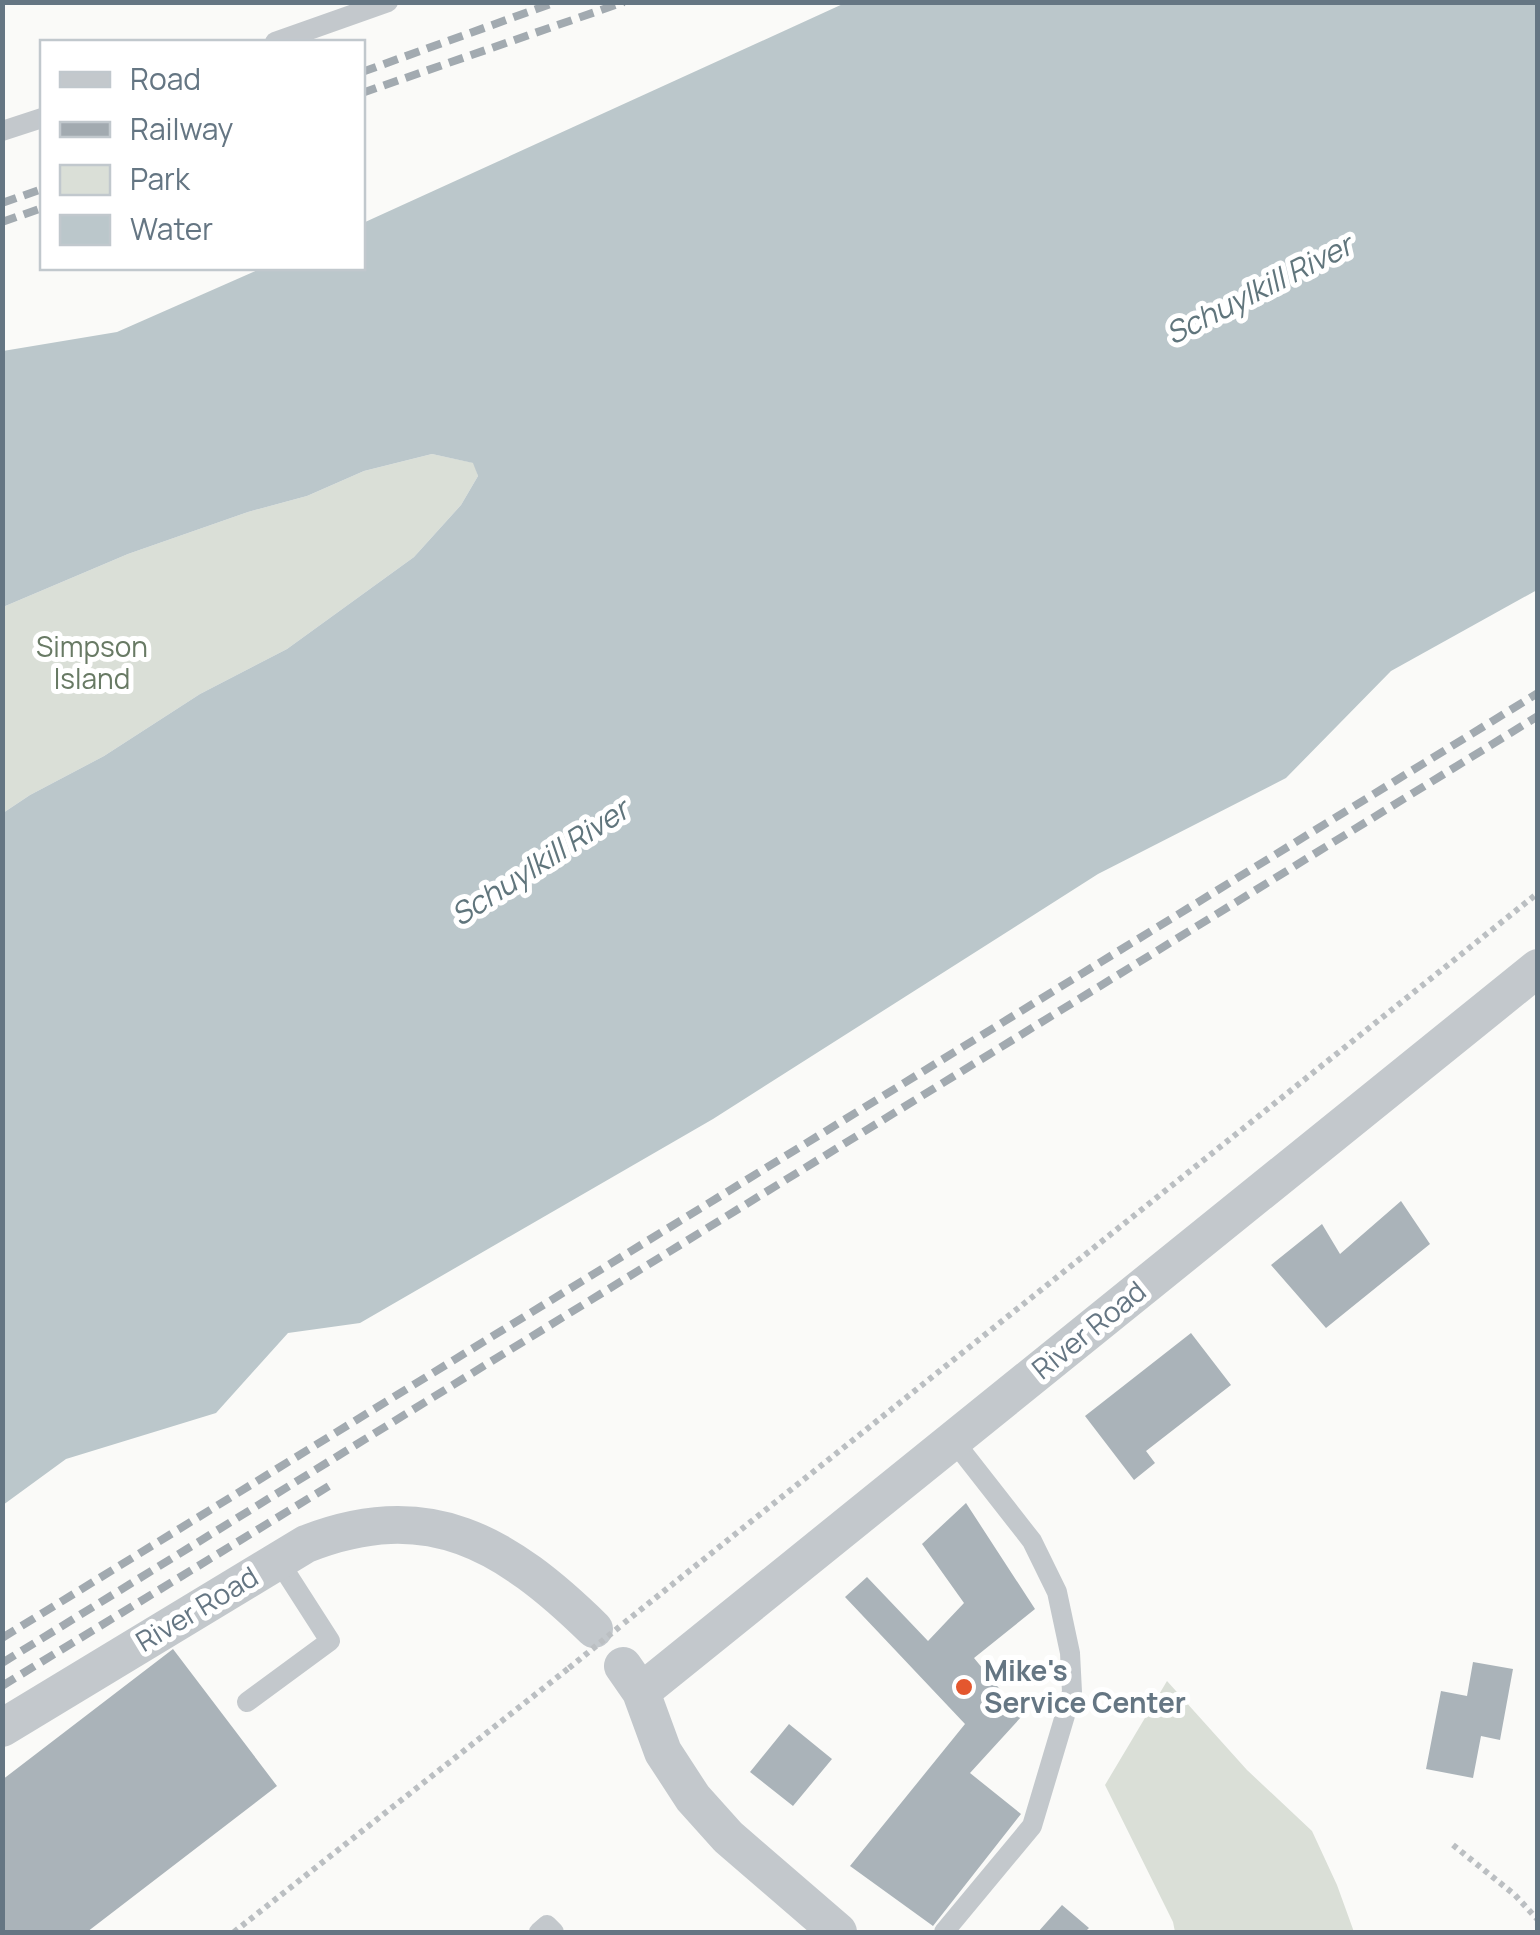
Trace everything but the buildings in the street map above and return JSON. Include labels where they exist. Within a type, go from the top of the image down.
[{"type":"street","name":"River Road","points":[[822,1928],[693,1798],[663,1752],[632,1679],[953,1440],[1538,968]]},
{"type":"street","name":"River Road","points":[[2,1728],[278,1560],[339,1531],[376,1524],[443,1529],[483,1542],[608,1627]]},
{"type":"lane","points":[[281,40],[388,2]]},
{"type":"lane","points":[[2,131],[40,119]]},
{"type":"lane","points":[[944,1932],[1032,1826],[1072,1692],[1070,1654],[1057,1592],[1032,1541],[953,1440]]},
{"type":"lane","points":[[246,1702],[330,1641],[278,1560]]},
{"type":"lane","points":[[539,1932],[547,1925],[554,1932]]},
{"type":"path","points":[[234,1932],[569,1668],[608,1627],[1538,893]]},
{"type":"path","points":[[1452,1845],[1515,1895],[1538,1920]]},
{"type":"green space","name":"Simpson Island","points":[[432,454],[474,463],[478,476],[461,505],[414,557],[287,649],[200,694],[104,756],[3,813],[3,607],[128,554],[307,496],[364,471]]},
{"type":"green space","points":[[1167,1681],[1247,1770],[1312,1831],[1354,1932],[1175,1932],[1105,1785]]},
{"type":"water","name":"Schuylkill River","points":[[845,3],[1537,3],[1537,590],[1391,671],[1286,778],[1098,874],[713,1119],[360,1323],[288,1333],[216,1413],[66,1459],[3,1505],[3,813],[104,756],[200,694],[287,649],[414,557],[461,505],[478,476],[473,463],[432,454],[364,471],[307,496],[128,554],[3,607],[3,351],[117,332],[257,270],[365,270],[365,222]]},
{"type":"railway","points":[[365,71],[556,2]]},
{"type":"railway","points":[[365,92],[624,2]]},
{"type":"railway","points":[[2,203],[40,190]]},
{"type":"railway","points":[[2,222],[40,209]]},
{"type":"railway","points":[[2,1638],[1538,693]]},
{"type":"railway","points":[[2,1663],[1538,716]]},
{"type":"railway","points":[[2,1686],[329,1486]]},
{"type":"place","name":"Mike's Service Center","points":[[964,1687]]}]
